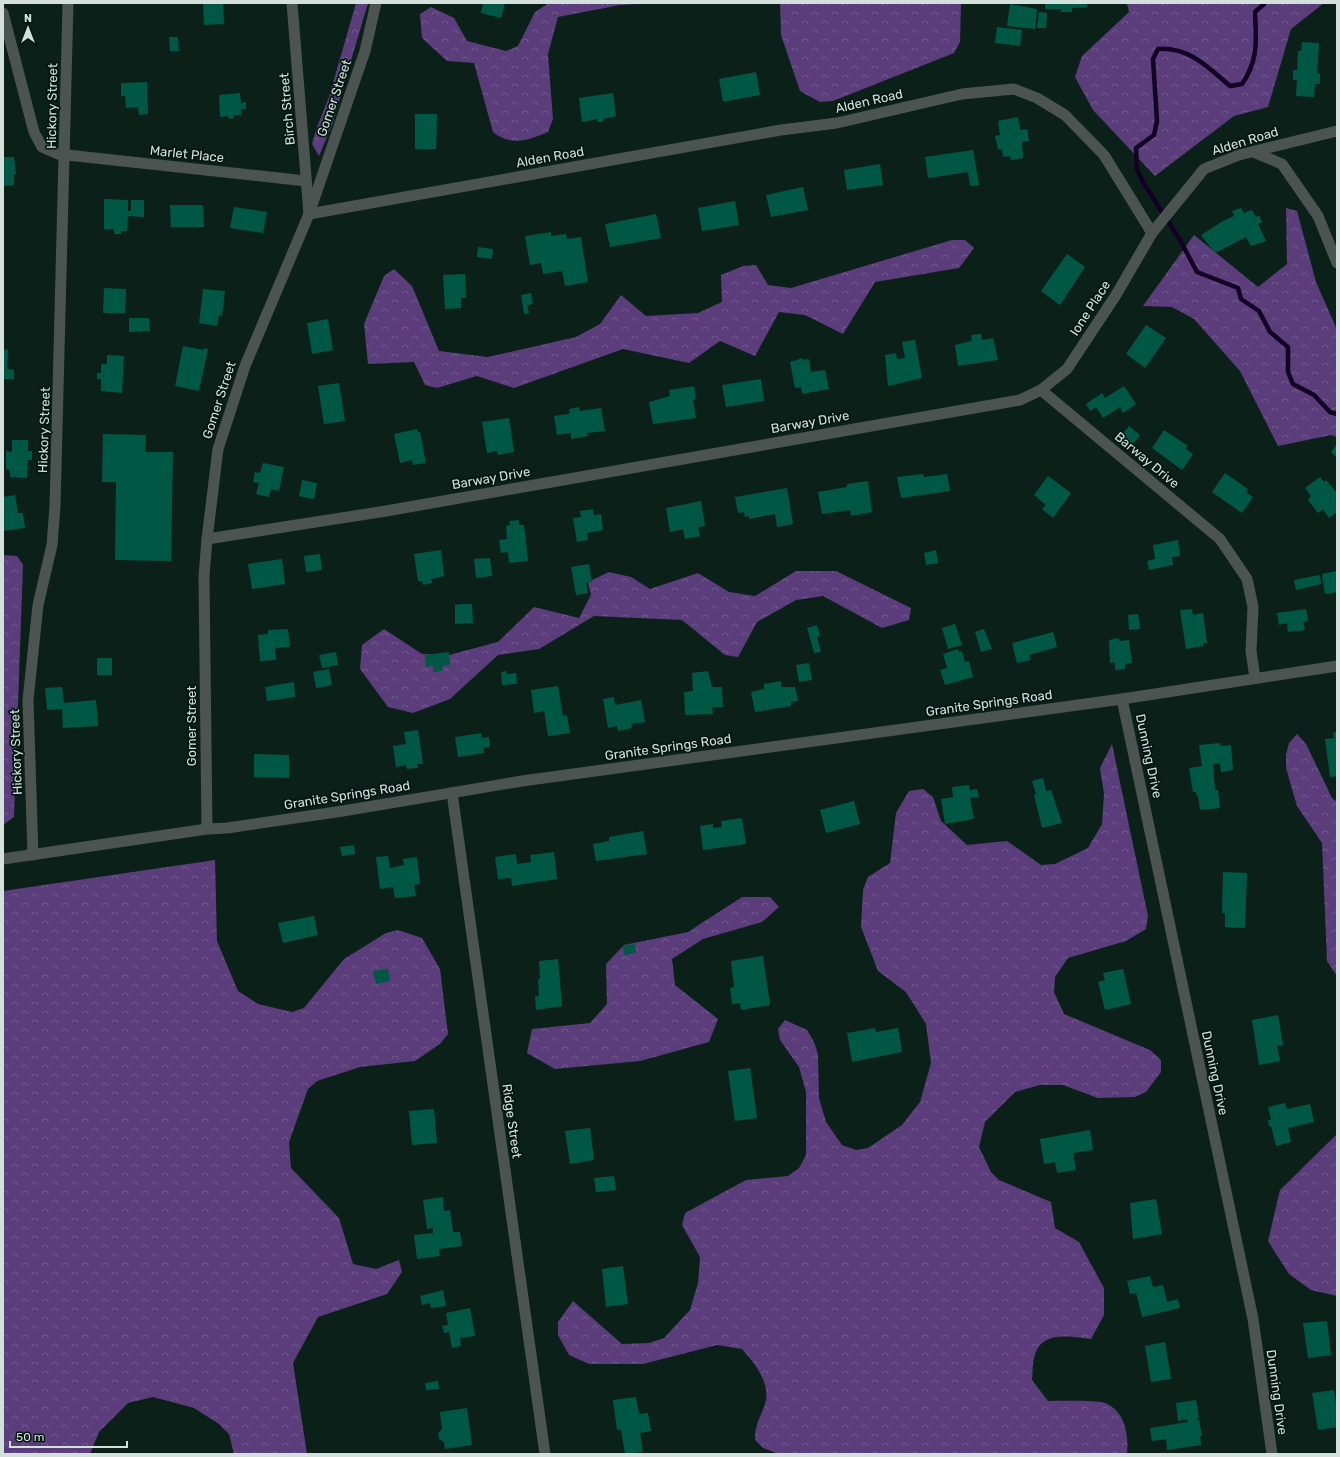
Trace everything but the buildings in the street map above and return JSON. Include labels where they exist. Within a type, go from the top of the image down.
[{"type":"street","name":"Hickory Street","points":[[33,855],[28,700],[38,605],[52,545],[56,506],[68,3]]},
{"type":"street","name":"Birch Street","points":[[292,3],[309,214]]},
{"type":"street","name":"Gomer Street","points":[[207,829],[204,713],[206,654],[204,576],[218,449],[245,366],[309,214],[365,51],[376,3]]},
{"type":"street","name":"Marlet Place","points":[[3,13],[34,132],[42,147],[58,154],[65,155],[306,181]]},
{"type":"street","name":"Alden Road","points":[[309,214],[780,130],[837,123],[962,94],[1014,89],[1037,98],[1065,115],[1095,145],[1104,155],[1152,233],[1204,169],[1239,155],[1337,131]]},
{"type":"street","points":[[1253,152],[1282,164],[1318,216],[1337,263]]},
{"type":"street","name":"Ione Place","points":[[1041,390],[1067,369],[1116,295],[1152,233]]},
{"type":"street","name":"Barway Drive","points":[[207,539],[394,510],[1020,400],[1041,390],[1220,539],[1247,579],[1249,586],[1252,607],[1251,651],[1255,678]]},
{"type":"street","name":"Granite Springs Road","points":[[3,859],[207,829],[227,828],[529,780],[1122,699],[1337,666]]},
{"type":"street","name":"Dunning Drive","points":[[1122,699],[1253,1319],[1272,1454]]},
{"type":"street","name":"Ridge Street","points":[[452,793],[545,1454]]},
{"type":"green space","points":[[356,3],[368,3],[332,125],[319,156],[312,144],[329,97]]},
{"type":"green space","points":[[549,3],[656,3],[620,5],[558,17],[548,54],[553,119],[548,132],[520,141],[513,141],[500,137],[493,132],[474,63],[447,61],[422,38],[420,14],[431,7],[454,18],[467,41],[506,51],[518,46],[535,12]]},
{"type":"green space","points":[[780,3],[961,3],[960,42],[954,53],[833,101],[820,102],[800,91],[781,35]]},
{"type":"green space","points":[[1127,3],[1324,3],[1291,29],[1268,107],[1234,116],[1155,176],[1093,110],[1075,77],[1082,56],[1129,12]]},
{"type":"green space","points":[[1286,208],[1297,211],[1316,282],[1337,330],[1337,437],[1331,435],[1278,446],[1240,371],[1194,319],[1172,307],[1143,306],[1194,235],[1258,287],[1287,264]]},
{"type":"green space","points":[[952,240],[965,240],[974,248],[959,268],[875,282],[843,334],[805,315],[779,312],[755,356],[720,341],[689,363],[623,349],[514,388],[477,376],[437,388],[425,385],[414,362],[368,364],[364,324],[384,276],[394,269],[412,286],[439,351],[488,357],[576,337],[600,324],[621,295],[646,316],[698,313],[722,302],[721,275],[743,266],[756,265],[768,285],[791,288]]},
{"type":"green space","points":[[3,555],[17,556],[23,565],[14,817],[3,825]]},
{"type":"green space","points":[[796,571],[836,571],[911,608],[909,620],[882,628],[823,596],[796,600],[757,622],[738,657],[725,655],[682,620],[594,616],[539,649],[498,655],[450,699],[413,713],[388,707],[360,669],[362,645],[384,629],[422,654],[449,655],[498,642],[534,607],[579,618],[591,595],[588,582],[609,572],[631,577],[650,589],[698,573],[729,592],[755,596]]},
{"type":"green space","points":[[1297,734],[1306,744],[1332,798],[1337,802],[1337,976],[1327,961],[1322,843],[1297,806],[1286,768],[1286,755],[1289,743]]},
{"type":"green space","points":[[1112,744],[1148,916],[1146,929],[1126,941],[1068,958],[1055,977],[1054,992],[1064,1014],[1150,1050],[1161,1060],[1161,1072],[1146,1092],[1135,1097],[1098,1098],[1063,1085],[1040,1085],[1015,1092],[985,1122],[979,1147],[991,1172],[999,1180],[1051,1202],[1055,1228],[1079,1242],[1104,1288],[1104,1315],[1091,1339],[1058,1337],[1051,1338],[1044,1342],[1039,1347],[1034,1358],[1032,1380],[1048,1401],[1094,1401],[1105,1403],[1112,1407],[1117,1412],[1124,1424],[1127,1439],[1127,1454],[779,1454],[763,1448],[755,1440],[757,1426],[766,1399],[766,1391],[757,1368],[742,1349],[717,1345],[643,1364],[589,1364],[569,1355],[558,1335],[558,1322],[573,1301],[622,1344],[649,1343],[664,1338],[690,1310],[698,1283],[700,1257],[682,1225],[685,1213],[746,1180],[788,1176],[799,1168],[806,1155],[806,1092],[799,1067],[780,1040],[778,1029],[785,1020],[807,1030],[814,1042],[818,1054],[819,1098],[826,1122],[842,1145],[856,1150],[868,1148],[902,1125],[920,1102],[931,1063],[926,1024],[906,992],[878,971],[861,927],[863,890],[868,877],[890,863],[896,813],[909,791],[923,789],[933,797],[941,821],[967,845],[1007,841],[1041,865],[1055,864],[1088,848],[1102,824],[1104,794],[1100,768]]},
{"type":"green space","points":[[215,860],[217,941],[238,991],[258,1004],[292,1012],[304,1008],[344,959],[386,933],[398,930],[422,938],[440,969],[448,1034],[440,1044],[415,1061],[360,1067],[317,1081],[308,1089],[289,1142],[291,1168],[339,1218],[353,1264],[376,1269],[399,1260],[402,1272],[387,1294],[318,1317],[293,1363],[307,1454],[234,1454],[229,1434],[219,1424],[194,1408],[153,1397],[128,1403],[99,1432],[90,1454],[3,1454],[3,891]]},
{"type":"green space","points":[[742,897],[770,897],[779,907],[762,922],[703,939],[672,959],[675,985],[718,1019],[709,1042],[640,1061],[555,1069],[527,1053],[532,1029],[590,1023],[607,1004],[606,964],[624,945],[688,932]]},
{"type":"green space","points":[[1337,1134],[1337,1296],[1311,1290],[1289,1274],[1268,1241],[1280,1190]]},
{"type":"waterway","points":[[1265,3],[1255,12],[1256,40],[1254,58],[1242,84],[1230,86],[1206,65],[1189,55],[1169,49],[1158,49],[1153,59],[1157,121],[1154,135],[1136,148],[1137,169],[1143,182],[1180,240],[1197,272],[1238,288],[1241,299],[1259,311],[1270,332],[1288,347],[1288,372],[1293,384],[1314,395],[1330,412],[1337,414]]}]
